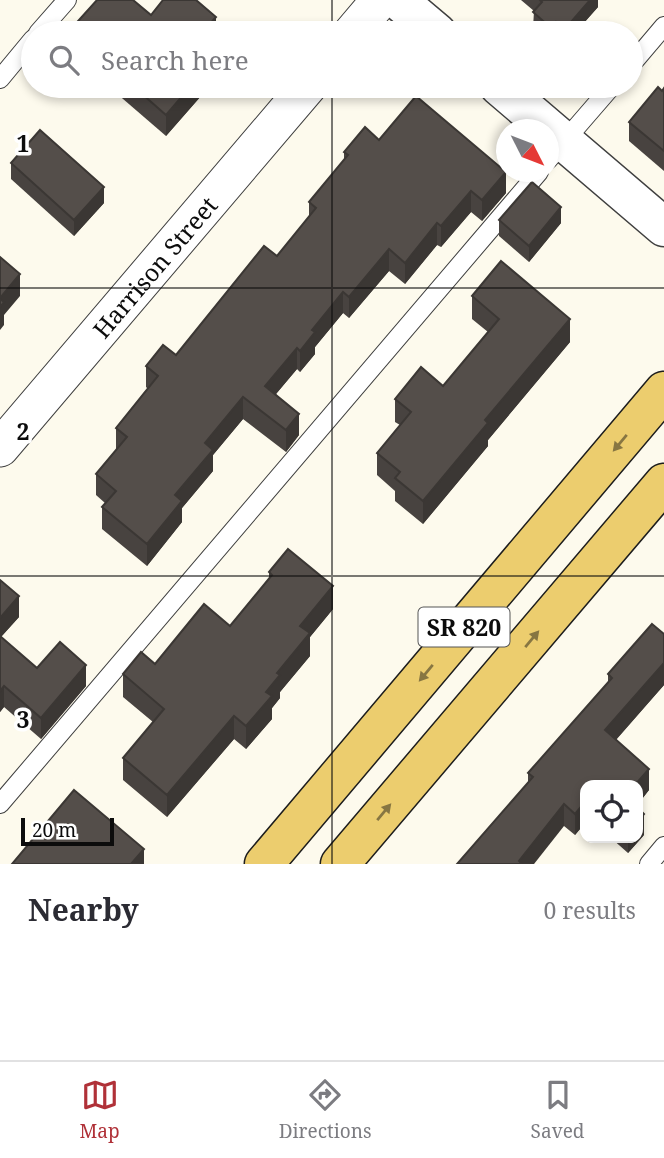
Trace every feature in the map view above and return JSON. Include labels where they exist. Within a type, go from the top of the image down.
[{"type":"main road","name":"SR 820","points":[[264,864],[664,391]]},
{"type":"main road","name":"SR 820","points":[[340,864],[664,483]]},
{"type":"street","points":[[362,21],[380,0]]},
{"type":"street","points":[[398,0],[423,21]]},
{"type":"street","name":"Harrison Street","points":[[0,448],[298,98]]},
{"type":"street","points":[[510,98],[528,119]]},
{"type":"street","points":[[559,153],[664,228]]},
{"type":"lane","points":[[48,21],[66,0]]},
{"type":"lane","points":[[643,51],[664,26]]},
{"type":"lane","points":[[0,79],[21,54]]},
{"type":"lane","points":[[559,148],[602,98]]},
{"type":"lane","points":[[0,804],[530,182]]},
{"type":"lane","points":[[649,864],[664,846]]},
{"type":"building","points":[[97,0],[133,0],[151,15],[163,0],[196,0],[216,17],[212,21],[78,21]]},
{"type":"building","points":[[540,0],[590,0],[572,21],[543,21],[533,12],[542,2]]},
{"type":"building","points":[[658,87],[662,91],[664,88],[664,151],[629,122]]},
{"type":"building","points":[[147,98],[181,98],[166,115]]},
{"type":"building","points":[[414,98],[418,98],[496,164],[497,182],[482,200],[471,191],[441,226],[437,223],[405,263],[389,249],[349,297],[343,292],[312,330],[315,332],[300,351],[297,348],[265,386],[299,414],[286,430],[243,397],[205,443],[213,450],[175,495],[182,501],[147,544],[102,507],[116,491],[96,474],[127,437],[116,428],[158,376],[146,366],[163,345],[176,355],[264,246],[277,256],[316,208],[309,202],[348,155],[344,152],[365,127],[379,140]]},
{"type":"building","points":[[40,130],[104,187],[74,220],[11,163]]},
{"type":"building","points":[[532,182],[561,207],[529,246],[499,220]]},
{"type":"building","points":[[0,257],[20,274],[0,298]]},
{"type":"building","points":[[501,261],[570,319],[485,420],[488,423],[423,501],[395,478],[400,472],[377,453],[411,412],[395,399],[421,367],[443,386],[499,319],[472,296]]},
{"type":"building","points":[[288,549],[333,586],[300,626],[310,633],[277,673],[280,675],[266,692],[272,696],[246,726],[234,716],[167,795],[123,758],[164,709],[123,674],[141,652],[155,664],[204,604],[230,626],[272,575],[269,572]]},
{"type":"building","points":[[0,580],[19,596],[0,618]]},
{"type":"building","points":[[652,624],[664,634],[664,663],[605,730],[649,769],[639,780],[580,780],[580,808],[575,814],[564,804],[519,861],[522,864],[457,864],[533,777],[528,773],[612,678],[608,674]]},
{"type":"building","points":[[0,636],[37,668],[60,642],[86,665],[41,718],[4,686],[0,691]]},
{"type":"building","points":[[74,790],[144,849],[131,864],[12,864]]}]
